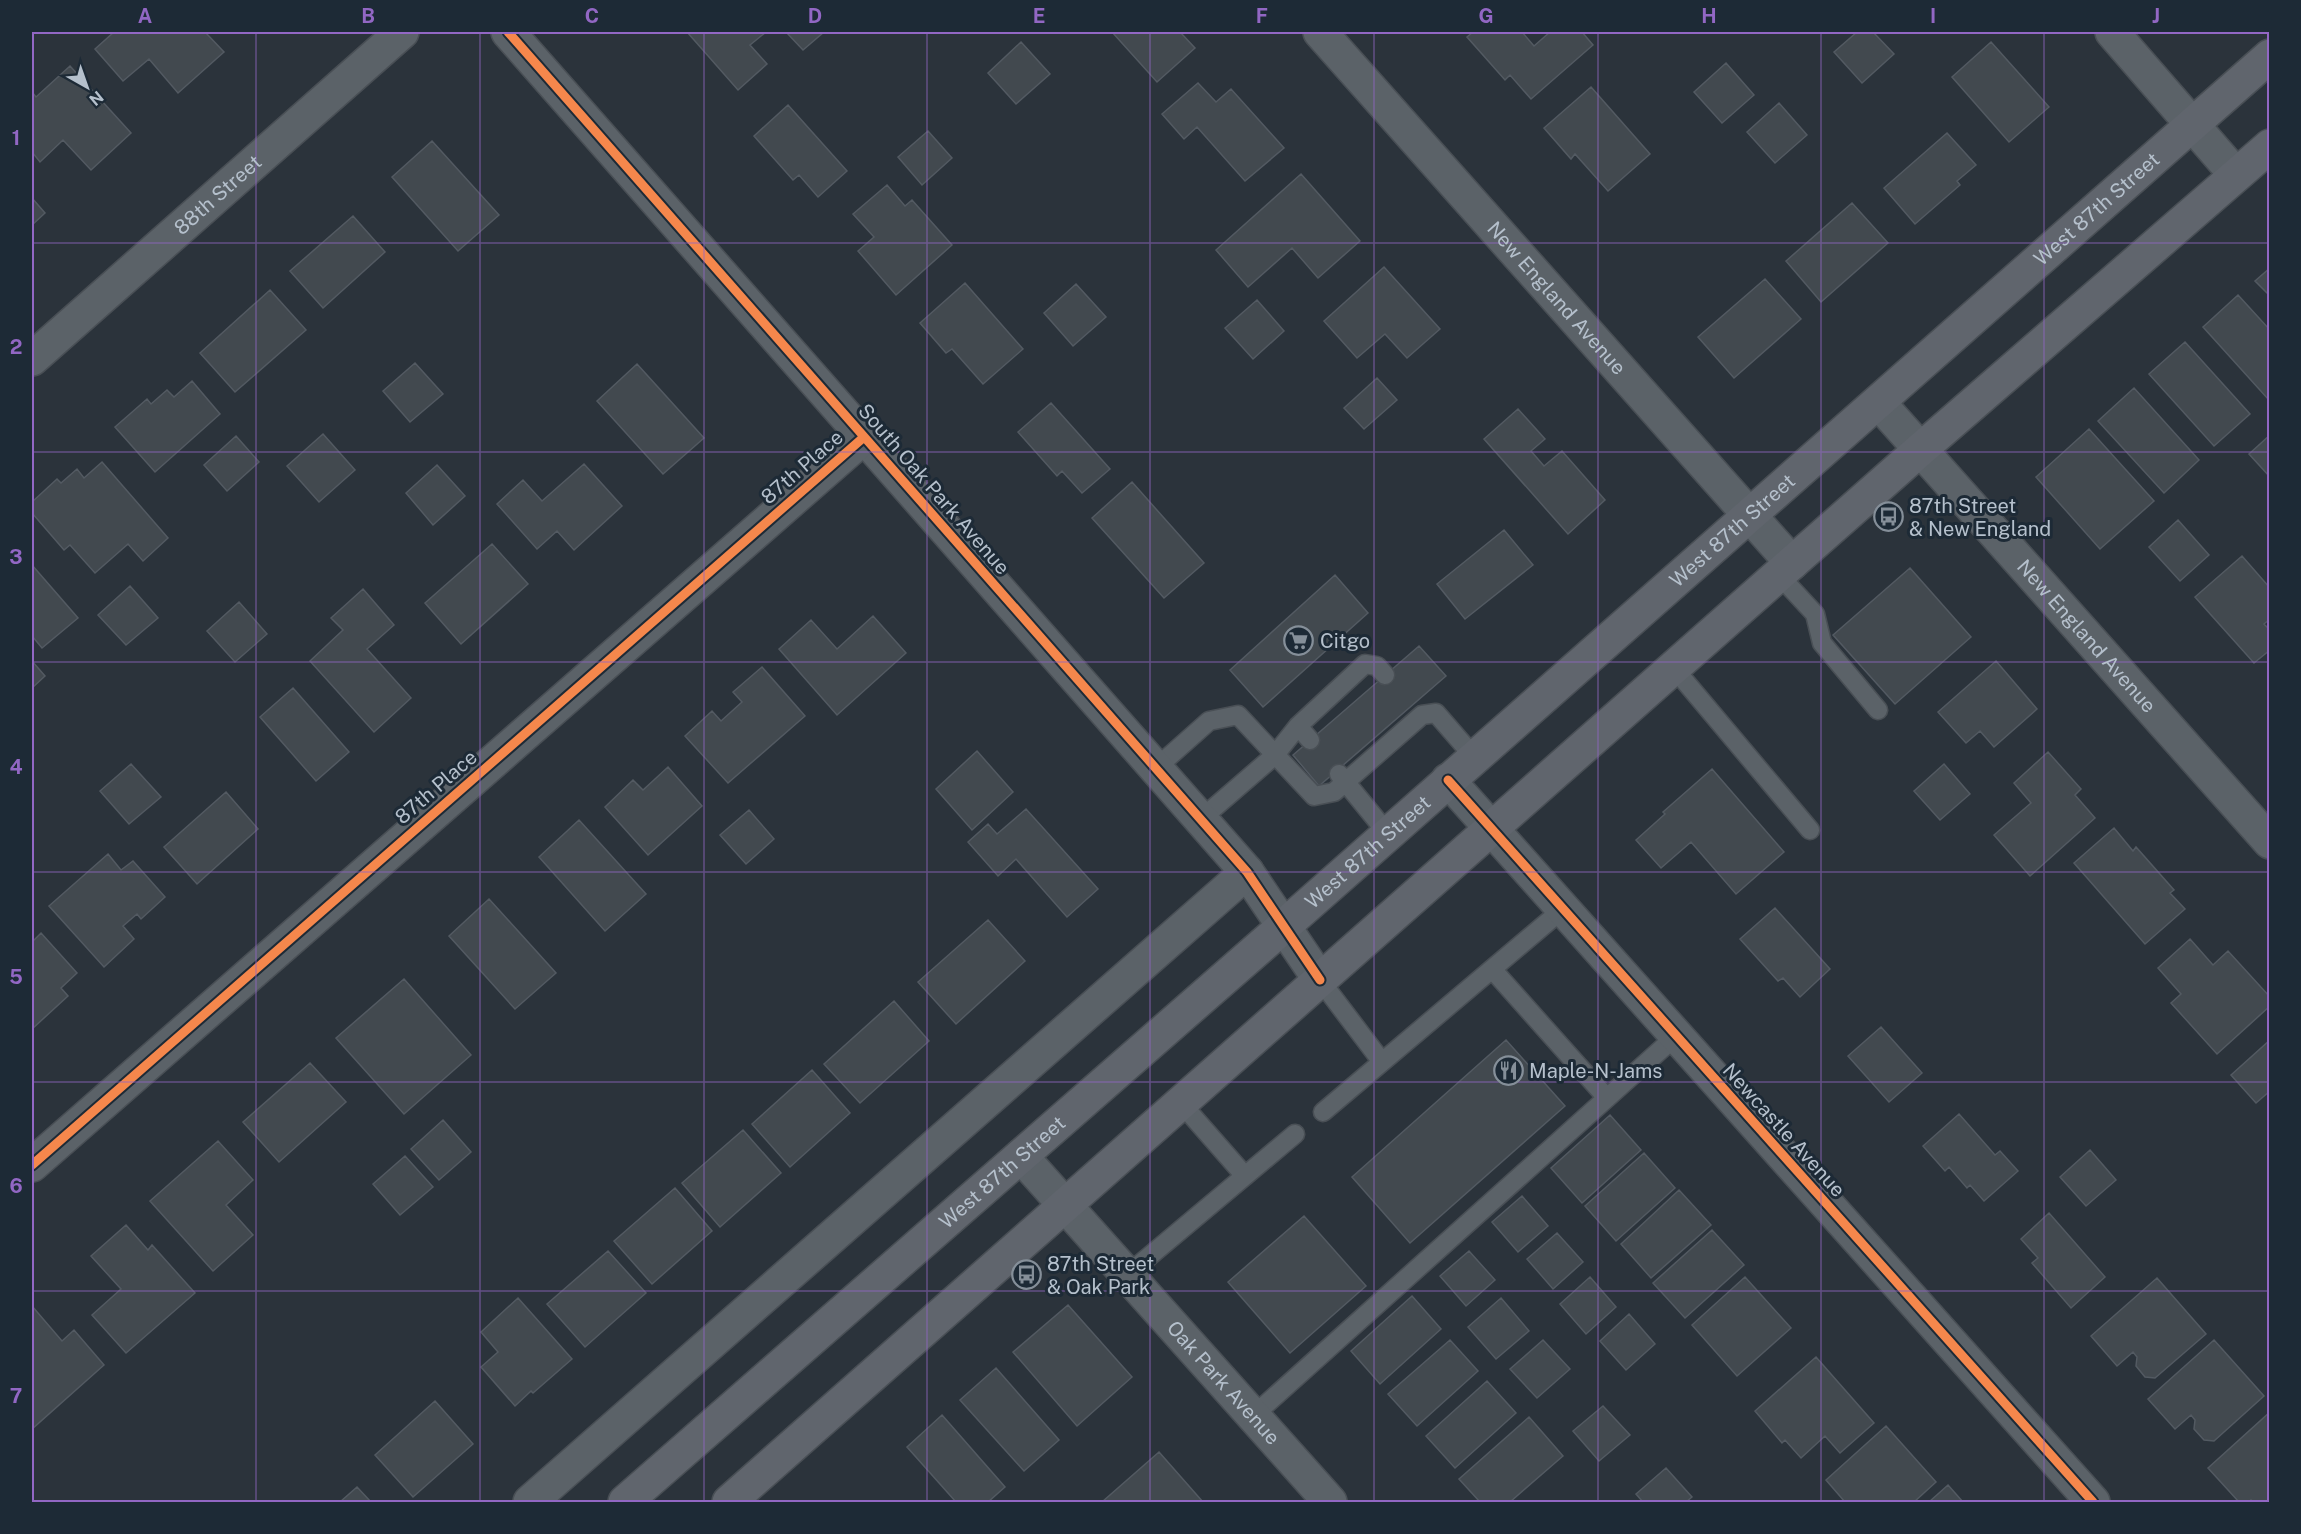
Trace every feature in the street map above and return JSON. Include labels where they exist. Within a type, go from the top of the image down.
[{"type":"main road","name":"West 87th Street","points":[[625,1503],[1879,403],[2270,56]]},
{"type":"main road","points":[[729,1503],[1921,449],[2270,146]]},
{"type":"street","name":"88th Street","points":[[32,359],[402,32]]},
{"type":"street","name":"South Oak Park Avenue","points":[[508,32],[1247,872],[1320,980]]},
{"type":"street","name":"New England Avenue","points":[[1320,32],[1750,516],[1785,569]]},
{"type":"street","points":[[2112,32],[2236,175]]},
{"type":"street","name":"New England Avenue","points":[[1879,403],[2270,842]]},
{"type":"street","name":"87th Place","points":[[32,1165],[864,436]]},
{"type":"street","name":"Newcastle Avenue","points":[[1448,780],[2093,1503]]},
{"type":"street","points":[[530,1503],[1247,872]]},
{"type":"street","name":"Oak Park Avenue","points":[[1021,1156],[1330,1503]]},
{"type":"lane","points":[[1785,569],[1815,614],[1822,643],[1878,710]]},
{"type":"lane","points":[[1201,819],[1275,755],[1298,726],[1365,664],[1377,666],[1385,675]]},
{"type":"lane","points":[[1673,668],[1810,830]]},
{"type":"lane","points":[[1156,768],[1209,721],[1238,715],[1314,796],[1334,792],[1341,777],[1418,710],[1436,713],[1475,758]]},
{"type":"lane","points":[[1298,726],[1310,740]]},
{"type":"lane","points":[[1341,777],[1388,834]]},
{"type":"lane","points":[[1323,1112],[1563,909]]},
{"type":"lane","points":[[1492,969],[1607,1098]]},
{"type":"lane","points":[[1320,980],[1382,1062]]},
{"type":"lane","points":[[1253,1416],[1677,1036]]},
{"type":"lane","points":[[1181,1103],[1245,1176]]},
{"type":"lane","points":[[1127,1275],[1295,1134]]},
{"type":"building","points":[[114,32],[205,32],[224,52],[178,93],[149,59],[123,81],[95,49]]},
{"type":"building","points":[[687,32],[766,32],[750,45],[767,64],[738,90]]},
{"type":"building","points":[[786,32],[824,32],[803,50]]},
{"type":"building","points":[[1112,32],[1180,32],[1195,48],[1157,82]]},
{"type":"building","points":[[1473,32],[1522,32],[1534,46],[1550,32],[1582,32],[1593,45],[1531,99],[1510,75],[1505,80],[1467,37]]},
{"type":"building","points":[[1857,32],[1873,32],[1894,54],[1862,83],[1834,52]]},
{"type":"building","points":[[1021,42],[1050,74],[1016,104],[988,73]]},
{"type":"building","points":[[1991,42],[2049,107],[2009,142],[1952,77]]},
{"type":"building","points":[[1726,63],[1754,95],[1722,123],[1694,92]]},
{"type":"building","points":[[70,66],[131,133],[91,170],[63,140],[40,162],[32,152],[32,92],[36,97]]},
{"type":"building","points":[[1198,83],[1216,102],[1231,89],[1284,148],[1245,181],[1197,127],[1184,139],[1162,114]]},
{"type":"building","points":[[1591,87],[1650,154],[1608,191],[1575,154],[1571,159],[1544,128]]},
{"type":"building","points":[[1779,103],[1807,135],[1775,163],[1747,132]]},
{"type":"building","points":[[788,105],[847,171],[818,197],[799,175],[793,180],[754,136]]},
{"type":"building","points":[[928,131],[952,158],[922,185],[898,157]]},
{"type":"building","points":[[1947,133],[1976,165],[1957,181],[1960,185],[1915,224],[1884,188]]},
{"type":"building","points":[[432,141],[499,215],[458,251],[392,177]]},
{"type":"building","points":[[1301,174],[1360,241],[1318,278],[1292,248],[1248,287],[1216,250]]},
{"type":"building","points":[[887,185],[905,206],[912,200],[952,245],[896,295],[858,251],[874,237],[853,214]]},
{"type":"building","points":[[32,198],[45,213],[32,225]]},
{"type":"building","points":[[1852,203],[1888,243],[1821,302],[1786,261]]},
{"type":"building","points":[[353,216],[385,252],[323,308],[290,271]]},
{"type":"building","points":[[1384,267],[1440,329],[1407,358],[1385,334],[1357,358],[1324,321]]},
{"type":"building","points":[[2270,268],[2270,296],[2255,281]]},
{"type":"building","points":[[1765,279],[1801,319],[1734,378],[1698,337]]},
{"type":"building","points":[[965,283],[1023,349],[983,384],[952,349],[946,353],[920,323]]},
{"type":"building","points":[[1076,284],[1106,317],[1073,346],[1044,313]]},
{"type":"building","points":[[270,290],[306,330],[235,392],[200,353]]},
{"type":"building","points":[[2238,295],[2270,330],[2270,397],[2268,399],[2203,327]]},
{"type":"building","points":[[1257,300],[1284,331],[1253,359],[1225,328]]},
{"type":"building","points":[[2185,342],[2250,414],[2214,446],[2149,374]]},
{"type":"building","points":[[415,363],[443,394],[410,422],[383,391]]},
{"type":"building","points":[[637,364],[704,438],[663,474],[597,401]]},
{"type":"building","points":[[1377,378],[1397,400],[1364,429],[1344,408]]},
{"type":"building","points":[[192,381],[220,414],[155,472],[115,427],[147,399],[151,404],[167,390],[174,397]]},
{"type":"building","points":[[2134,388],[2199,460],[2164,493],[2098,421]]},
{"type":"building","points":[[1051,403],[1110,469],[1082,493],[1062,471],[1057,476],[1018,432]]},
{"type":"building","points":[[1518,409],[1545,439],[1531,451],[1544,466],[1562,451],[1605,500],[1568,534],[1484,439]]},
{"type":"building","points":[[2089,429],[2154,501],[2100,549],[2036,477]]},
{"type":"building","points":[[323,434],[355,470],[319,502],[287,466]]},
{"type":"building","points":[[2270,435],[2270,477],[2249,454]]},
{"type":"building","points":[[236,436],[259,462],[227,491],[204,465]]},
{"type":"building","points":[[102,462],[168,538],[143,561],[128,544],[95,573],[70,545],[64,550],[32,513],[32,502],[57,479],[61,483],[77,469],[84,478]]},
{"type":"building","points":[[584,464],[622,506],[574,550],[557,531],[537,549],[497,504],[523,480],[542,501]]},
{"type":"building","points":[[437,465],[465,496],[433,525],[406,493]]},
{"type":"building","points":[[1132,482],[1204,563],[1164,598],[1092,518]]},
{"type":"building","points":[[2178,520],[2209,555],[2180,581],[2149,547]]},
{"type":"building","points":[[1504,530],[1533,565],[1465,619],[1437,584]]},
{"type":"building","points":[[492,544],[528,584],[461,644],[425,603]]},
{"type":"building","points":[[2242,556],[2270,588],[2270,619],[2264,624],[2270,630],[2270,650],[2254,663],[2195,597]]},
{"type":"building","points":[[32,565],[78,618],[42,648],[32,636]]},
{"type":"building","points":[[1910,568],[1971,637],[1895,704],[1833,635]]},
{"type":"building","name":"Citgo","points":[[1335,575],[1368,613],[1263,707],[1230,670]]},
{"type":"building","points":[[130,586],[158,618],[126,645],[98,615]]},
{"type":"building","points":[[363,589],[394,625],[367,649],[411,698],[374,732],[310,661],[343,630],[331,618]]},
{"type":"building","points":[[239,602],[267,634],[235,662],[207,631]]},
{"type":"building","points":[[873,616],[906,653],[837,715],[779,649],[811,620],[837,649]]},
{"type":"building","name":"Citgo","points":[[1419,646],[1446,676],[1319,786],[1293,755]]},
{"type":"building","points":[[32,661],[45,676],[32,688]]},
{"type":"building","points":[[1996,661],[2037,709],[1994,747],[1980,731],[1966,743],[1938,712]]},
{"type":"building","points":[[762,667],[805,716],[728,783],[685,736],[712,711],[721,721],[742,702],[733,692]]},
{"type":"building","points":[[293,688],[349,752],[316,781],[260,717]]},
{"type":"building","points":[[977,751],[1013,792],[972,830],[936,789]]},
{"type":"building","points":[[2048,752],[2081,789],[2075,795],[2095,818],[2030,876],[1994,835],[2031,803],[2014,783]]},
{"type":"building","points":[[131,764],[161,797],[129,824],[100,791]]},
{"type":"building","points":[[1944,764],[1970,794],[1940,820],[1914,791]]},
{"type":"building","points":[[668,767],[702,806],[648,855],[605,807],[633,780],[643,790]]},
{"type":"building","points":[[1712,769],[1784,852],[1736,894],[1691,842],[1661,868],[1636,840],[1665,814],[1663,812]]},
{"type":"building","points":[[226,792],[258,829],[197,884],[164,847]]},
{"type":"building","points":[[1026,809],[1098,889],[1067,917],[1016,859],[998,876],[968,842],[988,824],[997,834]]},
{"type":"building","points":[[749,810],[774,839],[746,864],[720,835]]},
{"type":"building","points":[[579,820],[646,894],[605,931],[539,857]]},
{"type":"building","points":[[2114,828],[2133,851],[2136,847],[2174,890],[2170,893],[2185,909],[2145,944],[2074,863]]},
{"type":"building","points":[[108,854],[121,870],[133,861],[165,897],[141,919],[137,914],[123,926],[134,939],[104,967],[49,906]]},
{"type":"building","points":[[489,899],[556,973],[515,1009],[449,936]]},
{"type":"building","points":[[1775,908],[1830,969],[1800,997],[1783,978],[1778,981],[1740,939]]},
{"type":"building","points":[[988,920],[1025,961],[956,1024],[918,982]]},
{"type":"building","points":[[41,933],[77,973],[61,988],[68,996],[32,1029],[32,942]]},
{"type":"building","points":[[2190,939],[2213,965],[2228,951],[2270,997],[2270,1006],[2217,1054],[2171,1003],[2181,994],[2158,968]]},
{"type":"building","points":[[404,979],[471,1055],[404,1114],[336,1038]]},
{"type":"building","points":[[894,1001],[929,1041],[860,1103],[824,1064]]},
{"type":"building","points":[[1881,1027],[1922,1073],[1889,1102],[1848,1056]]},
{"type":"building","points":[[1506,1040],[1565,1106],[1410,1243],[1352,1177]]},
{"type":"building","points":[[2270,1040],[2270,1091],[2256,1103],[2231,1075]]},
{"type":"building","points":[[310,1063],[346,1102],[279,1162],[243,1122]]},
{"type":"building","points":[[812,1070],[850,1113],[790,1167],[752,1124]]},
{"type":"building","points":[[1959,1114],[1995,1155],[2000,1151],[2018,1171],[1984,1201],[1970,1185],[1967,1188],[1949,1167],[1945,1171],[1923,1146]]},
{"type":"building","points":[[1610,1115],[1641,1150],[1582,1203],[1551,1168]]},
{"type":"building","points":[[443,1120],[471,1152],[439,1180],[411,1149]]},
{"type":"building","points":[[743,1130],[781,1173],[720,1227],[682,1183]]},
{"type":"building","points":[[218,1141],[253,1180],[226,1205],[253,1235],[213,1271],[150,1201]]},
{"type":"building","points":[[2090,1150],[2116,1180],[2086,1206],[2060,1177]]},
{"type":"building","points":[[1644,1153],[1675,1188],[1616,1241],[1585,1206]]},
{"type":"building","points":[[405,1156],[433,1187],[400,1215],[373,1184]]},
{"type":"building","points":[[675,1188],[712,1231],[652,1284],[614,1241]]},
{"type":"building","points":[[1679,1190],[1711,1225],[1651,1278],[1621,1244]]},
{"type":"building","points":[[1522,1196],[1548,1226],[1518,1252],[1492,1222]]},
{"type":"building","points":[[2049,1213],[2105,1277],[2071,1308],[2032,1263],[2038,1258],[2021,1239]]},
{"type":"building","points":[[1304,1216],[1366,1286],[1290,1353],[1228,1282]]},
{"type":"building","points":[[126,1225],[148,1250],[152,1245],[195,1293],[126,1353],[92,1315],[121,1289],[91,1256]]},
{"type":"building","points":[[1712,1230],[1744,1265],[1685,1318],[1653,1283]]},
{"type":"building","points":[[1557,1233],[1583,1262],[1553,1289],[1527,1259]]},
{"type":"building","points":[[608,1251],[646,1293],[585,1347],[547,1304]]},
{"type":"building","points":[[1469,1251],[1495,1280],[1466,1306],[1440,1276]]},
{"type":"building","points":[[1590,1277],[1616,1307],[1586,1334],[1560,1304]]},
{"type":"building","points":[[1745,1277],[1791,1328],[1737,1376],[1692,1325]]},
{"type":"building","points":[[2157,1278],[2206,1334],[2155,1378],[2145,1377],[2136,1366],[2137,1357],[2133,1352],[2117,1366],[2091,1336]]},
{"type":"building","points":[[1412,1296],[1441,1329],[1380,1384],[1351,1351]]},
{"type":"building","points":[[518,1298],[572,1359],[515,1406],[481,1367],[498,1352],[481,1332]]},
{"type":"building","points":[[1501,1298],[1529,1331],[1496,1359],[1468,1327]]},
{"type":"building","points":[[1068,1305],[1132,1377],[1077,1426],[1013,1352]]},
{"type":"building","points":[[32,1306],[62,1341],[74,1330],[104,1365],[32,1429]]},
{"type":"building","points":[[1629,1314],[1655,1344],[1626,1370],[1600,1341]]},
{"type":"building","points":[[1450,1340],[1478,1371],[1417,1426],[1388,1394]]},
{"type":"building","points":[[1543,1340],[1570,1369],[1537,1398],[1510,1369]]},
{"type":"building","points":[[2214,1340],[2264,1396],[2214,1441],[2204,1440],[2194,1429],[2195,1420],[2191,1415],[2175,1429],[2148,1399]]},
{"type":"building","points":[[1816,1357],[1874,1423],[1840,1453],[1825,1436],[1801,1458],[1785,1440],[1782,1443],[1755,1411]]},
{"type":"building","points":[[996,1368],[1059,1440],[1024,1471],[960,1400]]},
{"type":"building","points":[[1487,1381],[1516,1413],[1455,1468],[1426,1436]]},
{"type":"building","points":[[435,1401],[473,1444],[413,1497],[375,1455]]},
{"type":"building","points":[[1603,1406],[1630,1435],[1599,1461],[1573,1431]]},
{"type":"building","points":[[2270,1412],[2270,1502],[2251,1500],[2239,1502],[2208,1468]]},
{"type":"building","points":[[942,1415],[1005,1487],[988,1502],[956,1502],[907,1447]]},
{"type":"building","points":[[1529,1417],[1563,1456],[1510,1502],[1480,1502],[1459,1479]]},
{"type":"building","points":[[1886,1426],[1936,1482],[1914,1502],[1845,1502],[1826,1480]]},
{"type":"building","points":[[1159,1452],[1203,1502],[1102,1502]]},
{"type":"building","points":[[1666,1468],[1692,1497],[1686,1502],[1643,1502],[1636,1494]]},
{"type":"building","points":[[1948,1485],[1963,1502],[1929,1502]]},
{"type":"building","points":[[357,1487],[371,1502],[340,1502]]},
{"type":"cycle path","points":[[508,32],[1247,872],[1320,980]]},
{"type":"cycle path","points":[[32,1165],[864,437]]},
{"type":"cycle path","points":[[1448,780],[2093,1502]]},
{"type":"place","name":"87th Street & New England","points":[[1888,517]]},
{"type":"place","name":"Citgo","points":[[1299,641]]},
{"type":"place","name":"Maple-N-Jams","points":[[1508,1071]]},
{"type":"place","name":"87th Street & Oak Park","points":[[1026,1275]]}]
